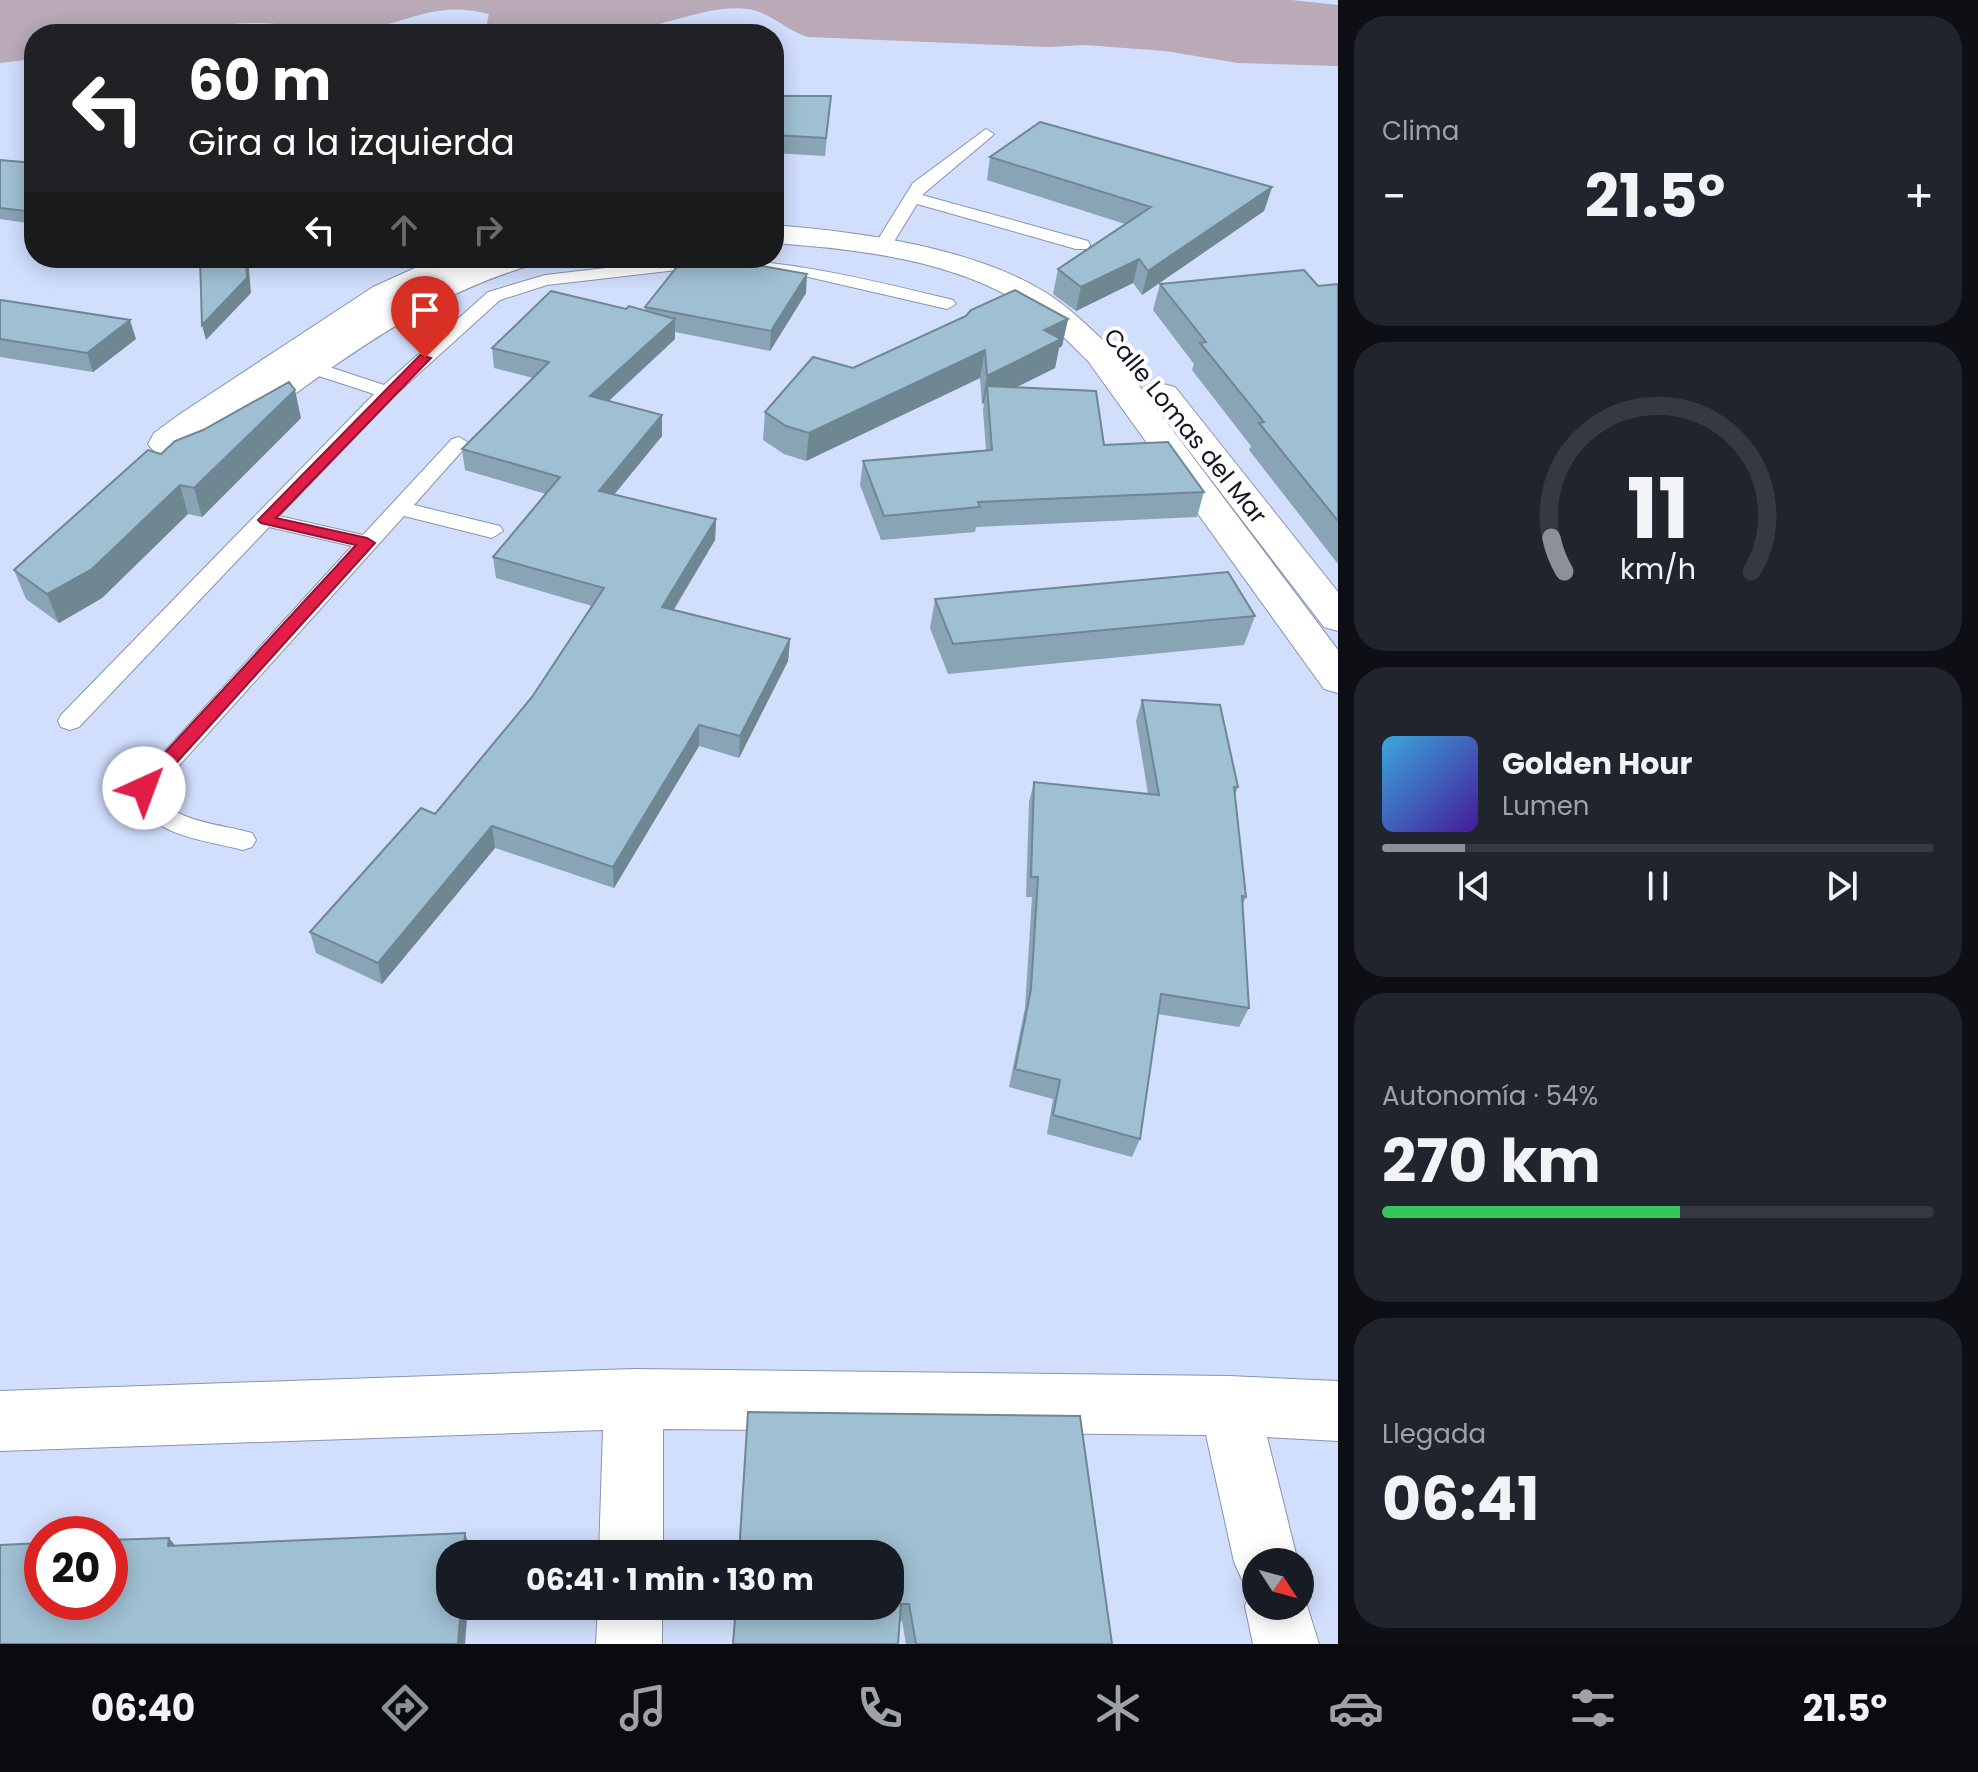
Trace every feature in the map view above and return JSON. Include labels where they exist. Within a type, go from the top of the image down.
[{"type":"street","name":"Calle Lomas del Mar","points":[[784,215],[816,217],[886,240],[1000,282],[1029,296],[1058,316],[1099,354],[1338,679]]},
{"type":"street","name":"Calle Lomas del Mar","points":[[784,235],[886,240],[1020,268],[1059,287],[1088,310],[1130,352],[1338,618]]},
{"type":"street","points":[[299,364],[384,293],[439,268]]},
{"type":"street","points":[[299,364],[409,303],[463,276],[491,268]]},
{"type":"street","points":[[631,1540],[634,1399]]},
{"type":"street","points":[[0,1421],[634,1399],[1229,1406],[1338,1411]]},
{"type":"street","points":[[1229,1406],[1263,1548]]},
{"type":"street","points":[[629,1644],[630,1620]]},
{"type":"street","points":[[1280,1620],[1286,1644]]},
{"type":"lane","points":[[886,240],[919,186],[986,134]]},
{"type":"lane","points":[[911,197],[1082,245]]},
{"type":"lane","points":[[70,721],[387,392],[485,302],[506,290],[545,280],[650,268]]},
{"type":"lane","points":[[781,268],[947,304]]},
{"type":"lane","points":[[299,364],[387,392]]},
{"type":"lane","points":[[243,840],[160,817],[149,805],[144,788],[459,443]]},
{"type":"lane","points":[[399,508],[492,531]]},
{"type":"lane","points":[[266,520],[367,543]]},
{"type":"shaded area","points":[[0,0],[1291,0],[1338,5],[1338,66],[1238,63],[1165,51],[1085,45],[1047,47],[808,37],[763,14],[734,8],[659,24],[488,24],[489,14],[453,10],[387,24],[24,24],[24,60],[0,63]]},
{"type":"building","points":[[784,96],[831,96],[826,138],[784,136]]},
{"type":"building","points":[[1040,122],[1272,187],[1148,271],[1139,259],[1081,287],[1058,269],[1151,207],[990,157]]},
{"type":"building","points":[[0,160],[24,162],[24,211],[0,208]]},
{"type":"building","points":[[200,268],[246,268],[247,278],[202,325]]},
{"type":"building","points":[[676,268],[773,268],[807,274],[771,331],[645,307]]},
{"type":"building","points":[[1304,270],[1318,286],[1338,284],[1338,521],[1259,423],[1264,422],[1200,343],[1206,342],[1160,284]]},
{"type":"building","points":[[1015,290],[1068,319],[1044,330],[1061,339],[987,376],[985,350],[809,433],[786,426],[765,412],[813,357],[853,368]]},
{"type":"building","points":[[551,291],[626,309],[629,306],[675,319],[590,396],[662,415],[599,491],[716,519],[662,607],[790,639],[740,736],[699,725],[613,867],[492,826],[378,963],[310,932],[421,808],[435,814],[532,697],[604,588],[493,557],[560,477],[462,449],[549,362],[492,348]]},
{"type":"building","points":[[0,300],[130,320],[87,353],[0,339]]},
{"type":"building","points":[[289,382],[295,390],[194,488],[180,485],[92,569],[47,594],[14,570],[148,450],[161,454],[175,441],[203,430]]},
{"type":"building","points":[[987,386],[1096,391],[1104,445],[1168,442],[1204,492],[978,502],[980,507],[884,516],[863,461],[992,450]]},
{"type":"building","points":[[1228,572],[1255,616],[953,644],[935,599]]},
{"type":"building","points":[[1142,700],[1220,705],[1238,787],[1234,787],[1246,897],[1242,896],[1249,1008],[1161,994],[1140,1139],[1053,1115],[1060,1080],[1015,1069],[1031,989],[1038,877],[1031,877],[1034,782],[1159,795]]},
{"type":"building","points":[[748,1412],[1080,1416],[1112,1644],[916,1644],[909,1604],[904,1604],[904,1540],[740,1540]]},
{"type":"building","points":[[465,1533],[465,1540],[436,1540],[436,1620],[460,1620],[458,1644],[0,1644],[0,1545],[24,1544],[24,1620],[128,1620],[128,1539],[169,1538],[168,1546]]},
{"type":"building","points":[[735,1620],[900,1620],[898,1644],[733,1644]]},
{"type":"route","points":[[144,788],[367,543],[266,520],[387,392],[425,358]]}]
